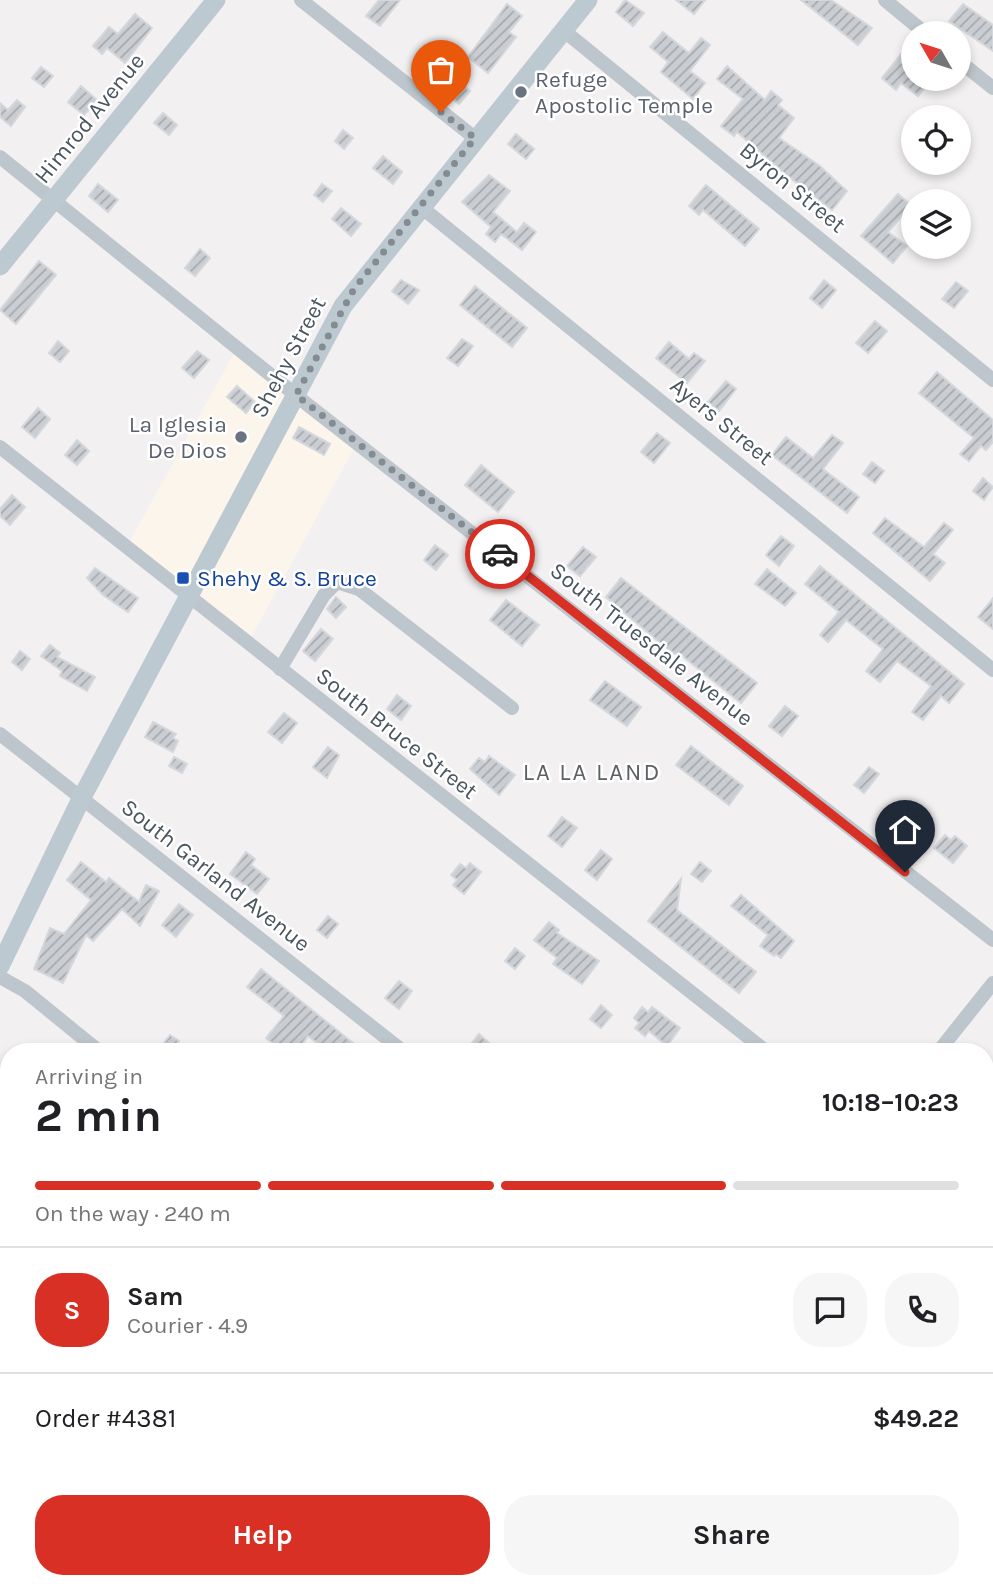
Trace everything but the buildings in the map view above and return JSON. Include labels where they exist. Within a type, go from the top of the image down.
[{"type":"street","name":"Himrod Avenue","points":[[0,266],[216,0]]},
{"type":"street","points":[[302,0],[475,138]]},
{"type":"street","name":"Shehy Street","points":[[0,966],[81,799],[354,289],[588,0]]},
{"type":"street","points":[[885,0],[910,21]]},
{"type":"street","name":"Byron Street","points":[[564,30],[993,380]]},
{"type":"street","points":[[971,71],[993,88]]},
{"type":"street","name":"South Truesdale Avenue","points":[[0,157],[296,395],[993,940]]},
{"type":"street","name":"Ayers Street","points":[[421,207],[993,670]]},
{"type":"street","name":"South Bruce Street","points":[[0,447],[756,1043]]},
{"type":"street","points":[[280,668],[324,595],[337,582],[346,583],[359,589],[512,708]]},
{"type":"street","name":"South Garland Avenue","points":[[0,734],[393,1043]]},
{"type":"street","points":[[0,977],[25,991],[89,1043]]},
{"type":"street","points":[[945,1043],[993,984]]},
{"type":"shaded area","points":[[237,348],[357,443],[247,645],[126,548]]},
{"type":"way so far","points":[[441,112],[475,138],[354,289],[296,395],[500,554]]},
{"type":"place","name":"Refuge Apostolic Temple","points":[[521,92]]},
{"type":"place","name":"La Iglesia De Dios","points":[[241,437]]},
{"type":"place","name":"Shehy & S. Bruce","points":[[183,578]]},
{"type":"district","name":"LA LA LAND","points":[[592,772]]},
{"type":"route","points":[[500,554],[905,872]]}]
